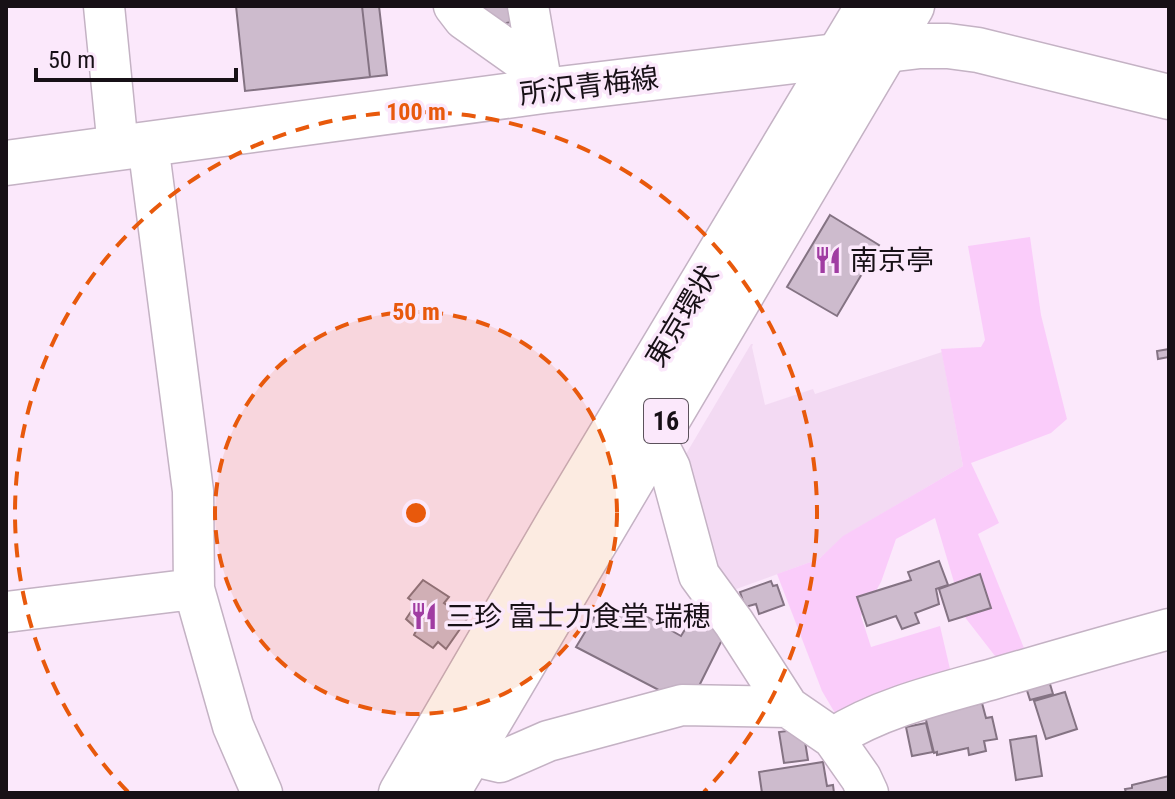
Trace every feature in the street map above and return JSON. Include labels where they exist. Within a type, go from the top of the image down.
[{"type":"main road","name":"東京環状","points":[[401,793],[569,505],[868,6]]},
{"type":"main road","name":"東京環状","points":[[447,793],[912,6]]},
{"type":"main road","name":"所沢青梅線","points":[[6,163],[133,146],[540,74],[839,55],[887,49],[948,46],[978,50],[1169,97]]},
{"type":"street","points":[[104,6],[133,146],[193,491],[194,589],[233,726],[262,793]]},
{"type":"street","points":[[454,6],[464,19],[540,74]]},
{"type":"street","points":[[528,6],[540,74]]},
{"type":"street","points":[[655,439],[670,468],[699,575],[788,707],[833,738],[868,793]]},
{"type":"street","points":[[6,612],[194,589]]},
{"type":"street","points":[[833,738],[853,725],[940,694],[1169,629]]},
{"type":"street","points":[[470,755],[500,762],[548,741],[682,705],[788,707]]},
{"type":"shaded area","points":[[1030,237],[1041,315],[1067,419],[1051,433],[971,463],[999,523],[978,534],[1028,658],[1002,665],[964,616],[935,518],[896,539],[881,582],[861,616],[871,647],[940,626],[950,669],[937,685],[839,720],[822,691],[777,574],[819,559],[843,536],[963,466],[941,349],[981,347],[985,340],[968,246]]},
{"type":"shaded area","points":[[751,344],[765,405],[813,389],[815,394],[942,352],[963,466],[844,536],[819,559],[728,592],[708,556],[686,454]]},
{"type":"building","points":[[236,6],[362,6],[370,77],[245,91]]},
{"type":"building","points":[[362,6],[379,6],[387,75],[370,77]]},
{"type":"building","points":[[478,6],[519,6],[521,20],[491,26]]},
{"type":"building","points":[[830,215],[879,245],[837,316],[787,287]]},
{"type":"building","points":[[1169,349],[1169,357],[1158,359],[1157,351]]},
{"type":"building","points":[[939,561],[948,585],[936,589],[939,604],[915,613],[919,623],[902,629],[896,616],[867,626],[857,597],[911,580],[908,572]]},
{"type":"building","points":[[980,574],[991,608],[949,621],[939,589]]},
{"type":"building","points":[[423,580],[449,597],[444,603],[467,619],[446,649],[438,642],[433,648],[414,635],[417,629],[406,619],[416,604],[408,598]]},
{"type":"building","points":[[771,581],[773,586],[777,585],[784,605],[759,614],[756,604],[745,607],[740,592]]},
{"type":"building","points":[[700,605],[725,634],[694,696],[676,699],[576,647],[599,609],[612,616],[637,611],[681,636]]},
{"type":"building","points":[[1047,674],[1053,694],[1030,700],[1024,681]]},
{"type":"building","points":[[1065,692],[1077,729],[1046,739],[1034,701]]},
{"type":"building","points":[[982,703],[986,718],[992,717],[997,739],[984,741],[986,751],[969,755],[968,748],[937,755],[937,752],[934,753],[925,716]]},
{"type":"building","points":[[926,723],[933,752],[912,756],[906,727]]},
{"type":"building","points":[[803,729],[808,760],[784,763],[779,732]]},
{"type":"building","points":[[1036,736],[1042,776],[1016,780],[1010,740]]},
{"type":"building","points":[[823,762],[827,786],[833,785],[834,793],[762,793],[759,772]]},
{"type":"building","points":[[1169,776],[1169,793],[1126,793],[1125,789],[1132,788],[1132,785]]},
{"type":"place","name":"南京亭","points":[[828,260]]},
{"type":"place","name":"三珍 富士力食堂 瑞穂","points":[[424,616]]}]
